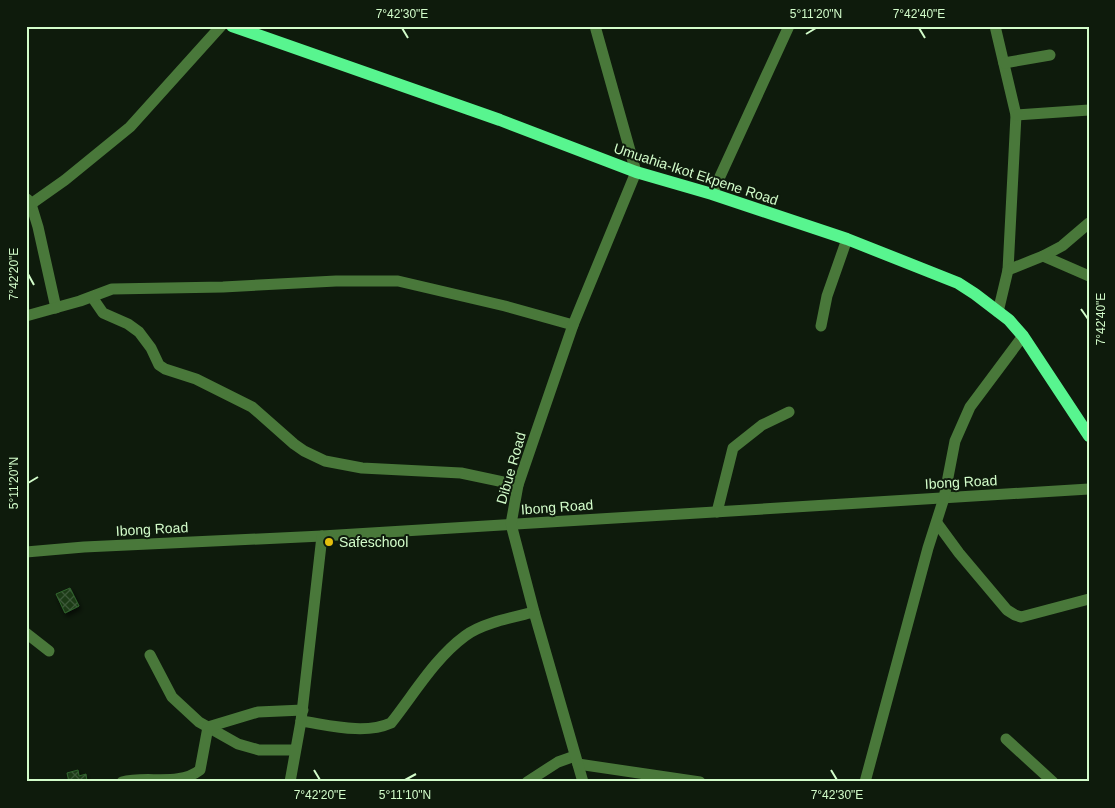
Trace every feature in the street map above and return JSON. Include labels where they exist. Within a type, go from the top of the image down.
[{"type":"main road","name":"Umuahia-Ikot Ekpene Road","points":[[232,26],[490,117],[636,172],[712,194],[847,239],[958,283],[976,294],[1009,320],[1023,336],[1089,436]]},
{"type":"street","points":[[56,308],[38,227],[28,201],[65,180],[130,128],[221,26]]},
{"type":"street","points":[[595,26],[636,172]]},
{"type":"street","points":[[712,194],[789,26]]},
{"type":"street","points":[[995,26],[1016,115],[1008,270],[998,312]]},
{"type":"street","points":[[1004,63],[1050,55]]},
{"type":"street","points":[[1016,115],[1089,110]]},
{"type":"street","name":"Dibue Road","points":[[582,782],[511,524],[518,485],[573,325],[636,172]]},
{"type":"street","points":[[1008,270],[1062,246],[1089,222]]},
{"type":"street","points":[[821,326],[827,296],[847,239]]},
{"type":"street","points":[[1043,256],[1089,276]]},
{"type":"street","points":[[26,316],[92,297],[112,289],[223,287],[336,281],[398,281],[505,306],[573,325]]},
{"type":"street","points":[[92,297],[103,313],[128,324],[139,332],[151,348],[159,365],[165,369],[196,379],[252,407],[304,452],[325,461],[362,468],[462,473],[518,485]]},
{"type":"street","points":[[865,782],[926,557],[944,498],[956,441],[970,407],[1023,336]]},
{"type":"street","points":[[718,512],[733,448],[762,425],[788,412]]},
{"type":"street","name":"Ibong Road","points":[[26,552],[84,547],[322,536],[1089,489]]},
{"type":"street","points":[[937,523],[959,553],[1007,610],[1015,615],[1021,617],[1089,599]]},
{"type":"street","points":[[290,782],[302,716],[322,536]]},
{"type":"street","points":[[208,727],[258,712],[302,716],[337,727],[383,727],[391,723],[442,658],[466,634],[501,620],[534,612]]},
{"type":"street","points":[[26,633],[49,651]]},
{"type":"street","points":[[150,655],[172,697],[199,722],[238,744],[259,750],[295,750]]},
{"type":"street","points":[[122,782],[169,780],[195,774],[200,770],[208,727]]},
{"type":"street","points":[[1006,740],[1053,782]]},
{"type":"street","points":[[527,782],[558,762],[576,760],[700,782]]},
{"type":"building","points":[[70,588],[79,606],[65,613],[56,594]]},
{"type":"building","points":[[78,770],[79,776],[86,774],[87,782],[69,782],[67,773]]},
{"type":"place","name":"Safeschool","points":[[329,542]]}]
